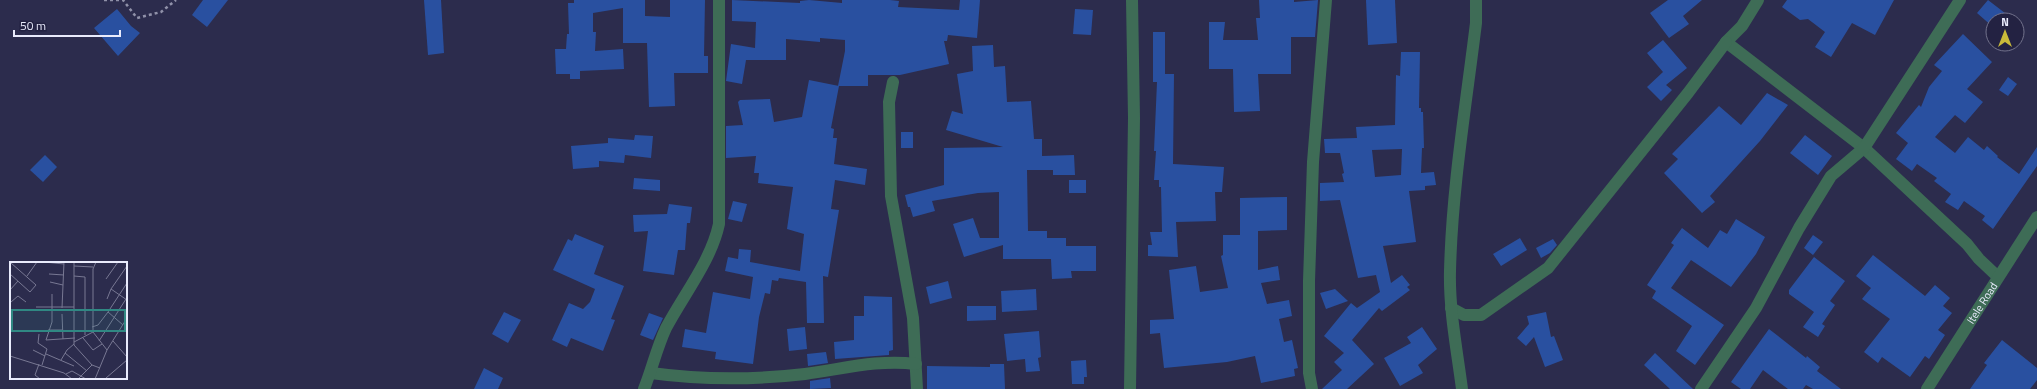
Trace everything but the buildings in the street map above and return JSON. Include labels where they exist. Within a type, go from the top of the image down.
[{"type":"street","points":[[644,389],[651,373],[661,338],[717,236],[719,224],[719,0]]},
{"type":"street","points":[[1130,389],[1134,118],[1132,0]]},
{"type":"street","points":[[1312,389],[1309,373],[1309,296],[1312,186],[1326,0]]},
{"type":"street","points":[[1462,389],[1451,308],[1450,272],[1456,180],[1476,23],[1476,0]]},
{"type":"street","points":[[1451,308],[1464,315],[1481,315],[1548,268],[1688,93],[1726,42],[1742,26],[1758,0]]},
{"type":"street","points":[[1701,389],[1756,308],[1799,228],[1831,176],[1864,148],[1960,0]]},
{"type":"street","points":[[1726,42],[1864,148],[1967,244],[1979,259],[1998,277]]},
{"type":"street","points":[[893,82],[889,102],[891,196],[913,318],[917,389]]},
{"type":"street","name":"Itele Road","points":[[1927,389],[2037,217]]},
{"type":"street","points":[[651,373],[691,378],[715,379],[784,376],[882,362],[916,364]]},
{"type":"path","points":[[104,0],[123,0],[137,18],[161,12],[176,0]]}]
